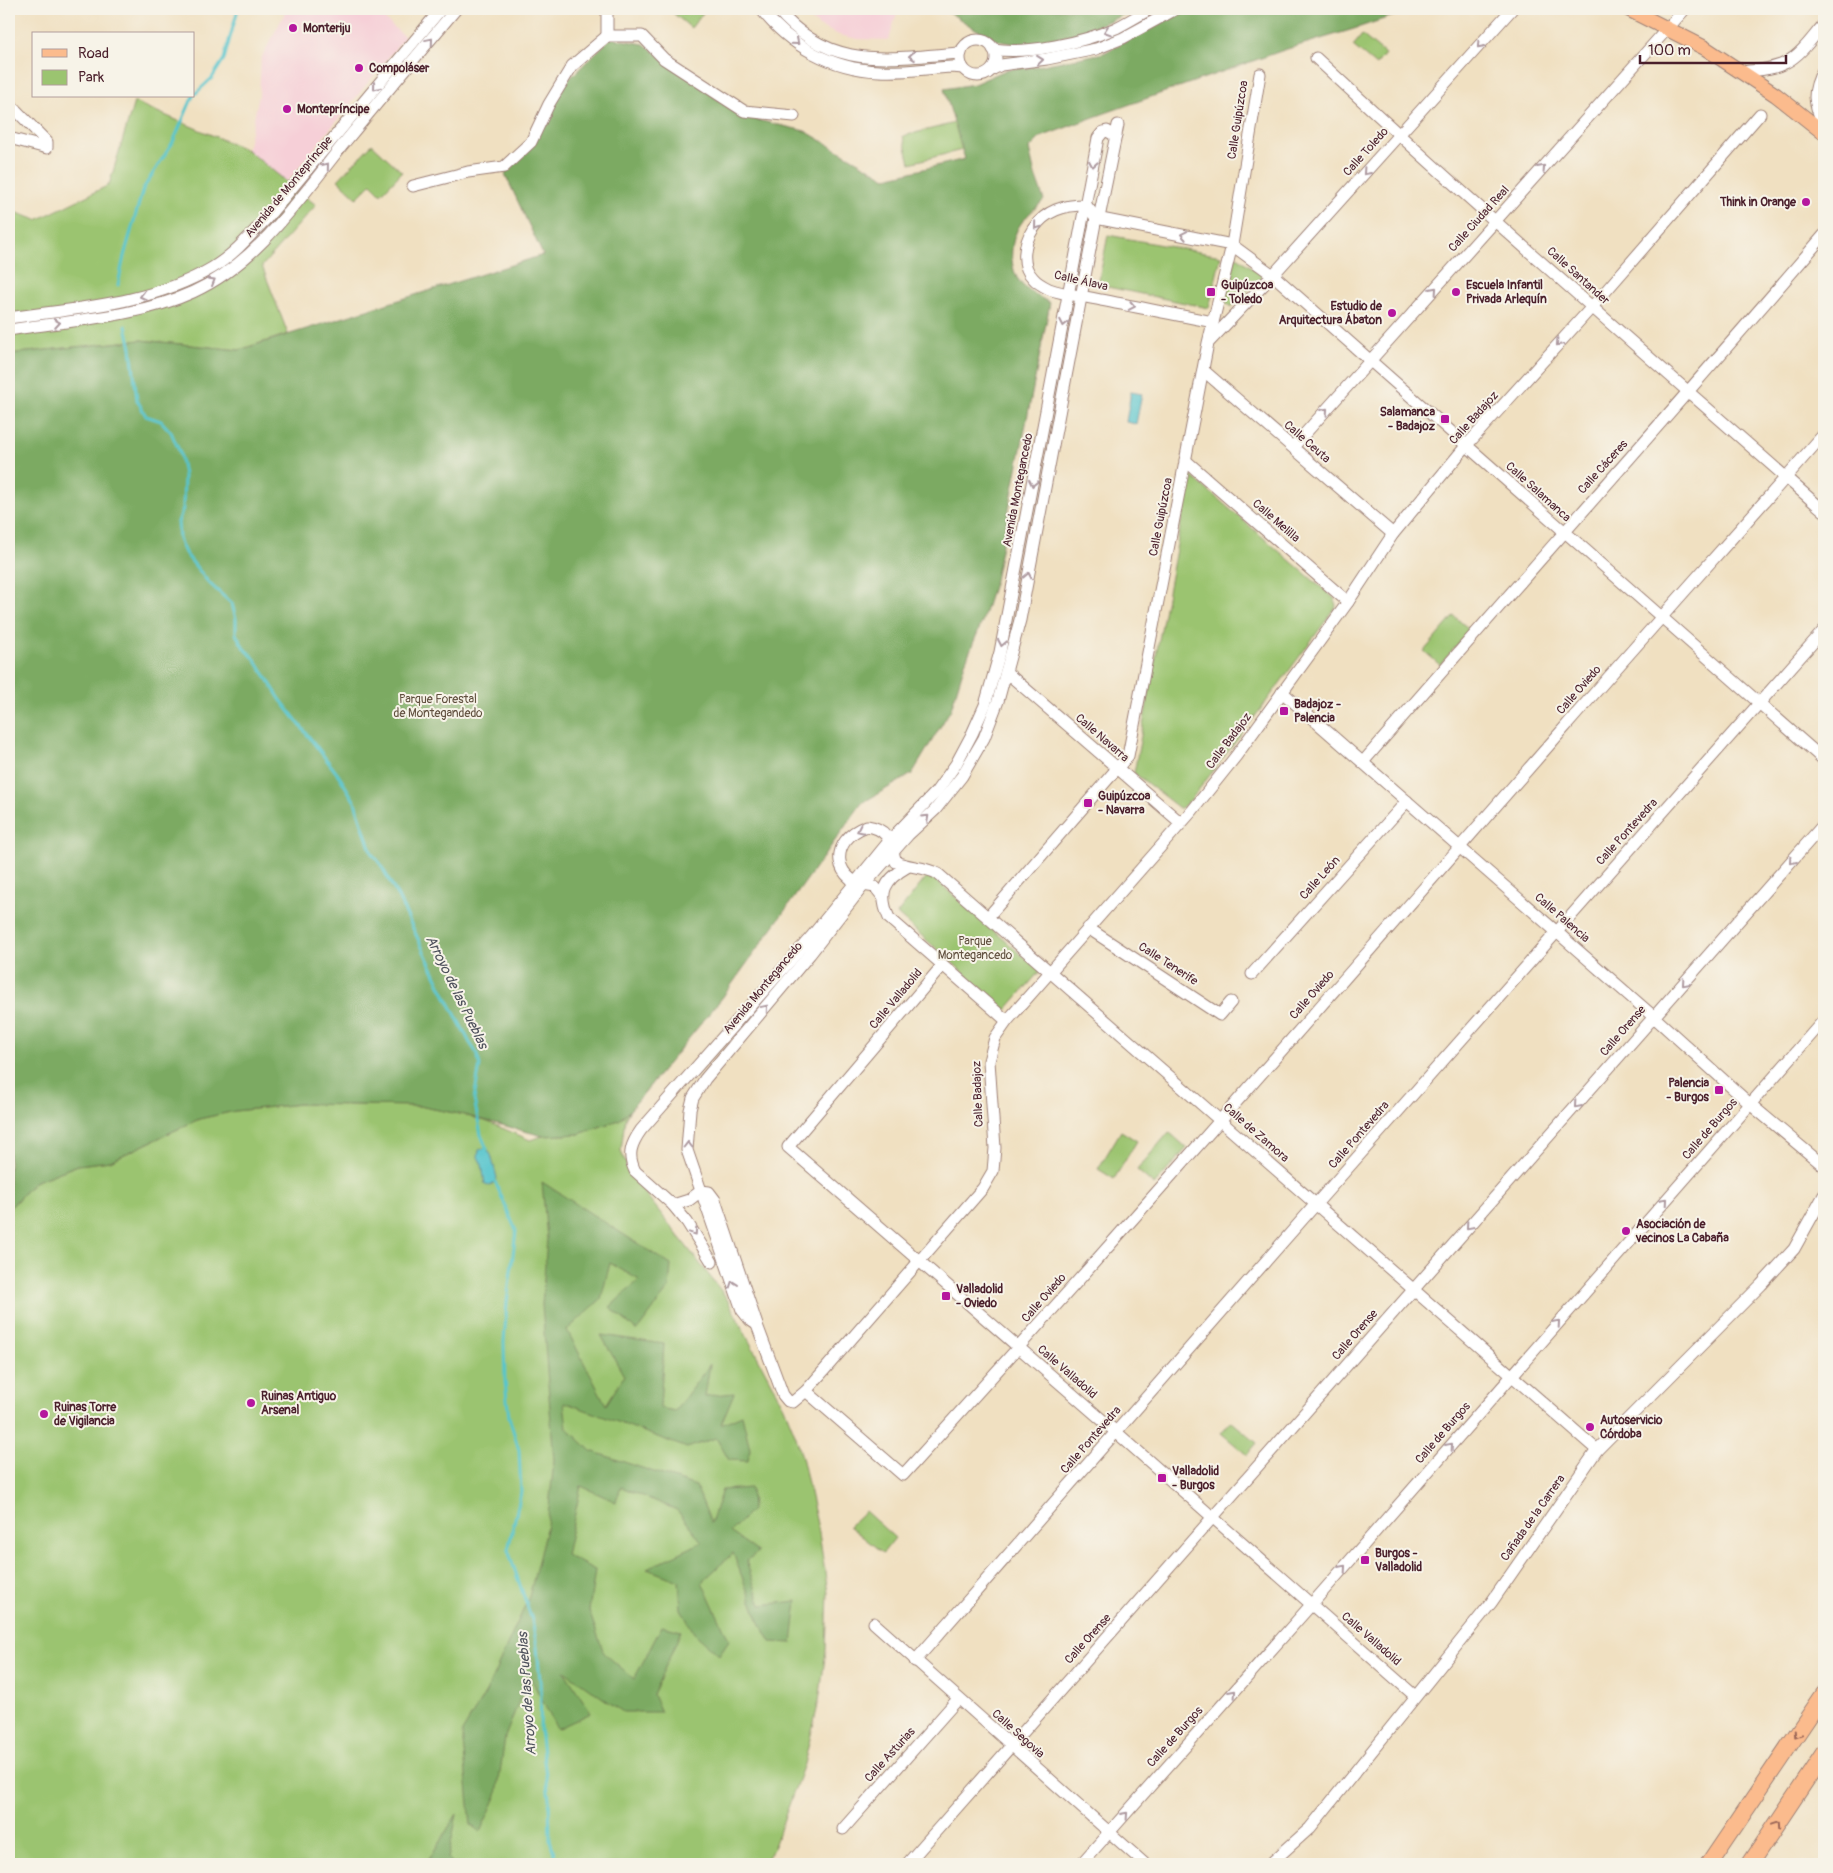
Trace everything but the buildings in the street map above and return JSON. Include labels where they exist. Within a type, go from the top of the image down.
[{"type":"highway","points":[[1709,1864],[1824,1694]]},
{"type":"highway","points":[[1750,1864],[1824,1753]]},
{"type":"main road","points":[[1628,9],[1705,48],[1776,95],[1824,133]]},
{"type":"street","name":"Avenida de Montepríncipe","points":[[9,318],[136,298],[167,289],[213,268],[266,220],[440,9]]},
{"type":"street","name":"Avenida de Montepríncipe","points":[[9,330],[124,313],[161,304],[195,291],[229,271],[273,230],[456,9]]},
{"type":"street","points":[[607,9],[607,36]]},
{"type":"street","points":[[761,9],[768,19],[802,48],[833,63],[881,72],[952,67],[963,68]]},
{"type":"street","points":[[777,9],[788,22],[807,37],[838,52],[853,56],[880,59],[961,53]]},
{"type":"street","points":[[993,49],[1010,51],[1045,48],[1115,28],[1150,9]]},
{"type":"street","points":[[993,69],[996,59],[993,49],[989,44],[975,40],[967,44],[961,53],[961,64],[967,72],[978,76],[989,73],[1001,64],[1047,60],[1096,49],[1123,38],[1176,9]]},
{"type":"street","name":"Calle Toledo","points":[[1208,343],[1273,276],[1512,9]]},
{"type":"street","name":"Calle Ciudad Real","points":[[1293,447],[1685,9]]},
{"type":"street","points":[[1742,72],[1784,63],[1805,46],[1824,24]]},
{"type":"street","points":[[413,186],[468,172],[504,166],[530,142],[549,104],[572,66],[607,36],[642,36],[664,59],[744,111],[794,116]]},
{"type":"street","name":"Calle Santander","points":[[1316,58],[1399,136],[1824,511]]},
{"type":"street","points":[[1824,68],[1817,81],[1814,98],[1816,109],[1824,126]]},
{"type":"street","name":"Calle Guipúzcoa","points":[[988,917],[1128,756],[1208,343],[1232,245],[1260,74]]},
{"type":"street","points":[[9,104],[48,142],[48,148],[9,138]]},
{"type":"street","name":"Calle Badajoz","points":[[790,1403],[806,1391],[920,1261],[983,1188],[993,1171],[995,1148],[989,1061],[995,1038],[1007,1021],[1181,823],[1236,756],[1348,602],[1393,534],[1466,446],[1592,307],[1760,114]]},
{"type":"street","name":"Avenida Montegancedo","points":[[712,1262],[696,1235],[672,1205],[635,1171],[631,1164],[630,1153],[633,1142],[673,1093],[859,884],[935,810],[962,776],[984,738],[998,700],[1020,620],[1075,295],[1086,205],[1098,138],[1103,132],[1117,131],[1100,213],[1096,218],[1075,295],[1000,652],[985,704],[956,764],[936,792],[890,840],[859,884],[810,954],[704,1079],[693,1098],[686,1150],[701,1191],[709,1192],[715,1200],[782,1394],[790,1403]]},
{"type":"street","points":[[1086,205],[1096,218],[1232,245]]},
{"type":"street","name":"Calle Álava","points":[[1086,205],[1060,208],[1044,217],[1030,234],[1024,261],[1032,278],[1050,289],[1213,322]]},
{"type":"street","name":"Calle Cáceres","points":[[1363,762],[1824,236]]},
{"type":"street","name":"Calle Salamanca","points":[[1232,245],[1273,276],[1824,760]]},
{"type":"street","points":[[1218,302],[1224,310],[1238,312]]},
{"type":"street","name":"Calle Ceuta","points":[[1203,370],[1393,534]]},
{"type":"street","name":"Calle Oviedo","points":[[806,1391],[903,1475],[1221,1120],[1661,617],[1824,434]]},
{"type":"street","name":"Calle Melilla","points":[[1185,460],[1348,602]]},
{"type":"street","name":"Calle Pontevedra","points":[[916,1661],[1316,1204],[1824,630]]},
{"type":"street","name":"Calle Navarra","points":[[1006,672],[1181,823]]},
{"type":"street","name":"Calle Palencia","points":[[1282,692],[1654,1017],[1750,1104],[1824,1166]]},
{"type":"street","name":"Calle León","points":[[1252,974],[1407,802]]},
{"type":"street","name":"Calle Orense","points":[[907,1864],[1824,824]]},
{"type":"street","points":[[883,897],[875,887],[859,884],[844,872],[839,857],[840,850],[848,838],[854,832],[868,826],[880,829],[890,840],[896,862],[907,867],[888,881],[885,887],[883,897],[886,912],[892,922],[1007,1021]]},
{"type":"street","name":"Calle de Zamora","points":[[907,867],[918,866],[938,874],[1597,1450]]},
{"type":"street","name":"Calle Tenerife","points":[[1088,928],[1220,1015],[1231,1002]]},
{"type":"street","name":"Calle Valladolid","points":[[942,966],[788,1147],[1116,1432],[1415,1696]]},
{"type":"street","name":"Calle de Burgos","points":[[1081,1864],[1312,1605],[1824,1020]]},
{"type":"street","points":[[673,1093],[686,1102],[690,1110]]},
{"type":"street","points":[[672,1205],[689,1200],[701,1191]]},
{"type":"street","name":"Cañada de la Carrera","points":[[1270,1864],[1310,1828],[1490,1603],[1597,1450],[1761,1285],[1794,1249],[1824,1195]]},
{"type":"street","name":"Calle Segovia","points":[[874,1623],[1145,1864]]},
{"type":"street","name":"Calle Asturias","points":[[842,1829],[958,1699]]},
{"type":"shaded area","points":[[287,9],[373,9],[405,37],[287,182],[247,150],[259,95],[261,59]]},
{"type":"shaded area","points":[[799,9],[898,9],[889,40],[858,39],[839,35],[819,26]]},
{"type":"green space","points":[[677,9],[706,9],[691,28],[673,13]]},
{"type":"green space","points":[[944,9],[1135,9],[1104,23],[1065,36],[1045,41],[1009,43],[994,39]]},
{"type":"green space","name":"Parque Forestal de Montegandedo","points":[[1182,9],[1414,9],[1284,50],[1094,117],[1041,137],[1029,149],[1035,175],[1044,200],[1027,216],[1018,228],[1013,243],[1013,267],[1019,281],[1025,288],[1050,303],[995,580],[982,622],[965,663],[951,709],[912,774],[862,803],[722,998],[630,1110],[619,1120],[579,1134],[543,1136],[464,1115],[419,1106],[299,1104],[235,1111],[199,1119],[110,1161],[78,1165],[34,1182],[9,1209],[9,354],[141,340],[239,350],[543,255],[505,174],[569,79],[611,38],[644,44],[740,116],[805,131],[886,178],[965,159],[944,89],[974,84],[1008,69],[1027,68],[1104,53]]},
{"type":"green space","points":[[1362,35],[1385,54],[1376,65],[1353,46]]},
{"type":"green space","points":[[134,102],[247,150],[316,205],[262,266],[288,334],[239,350],[141,340],[9,354],[9,210],[37,220],[109,185]]},
{"type":"green space","points":[[955,123],[962,150],[910,163],[903,136]]},
{"type":"green space","points":[[372,144],[402,172],[381,194],[371,184],[357,198],[338,180]]},
{"type":"green space","points":[[1108,235],[1221,256],[1209,308],[1098,285]]},
{"type":"green space","points":[[1236,256],[1263,276],[1231,307],[1226,303],[1225,298]]},
{"type":"green space","points":[[1190,475],[1335,599],[1336,607],[1190,801],[1179,808],[1134,773]]},
{"type":"green space","points":[[1454,616],[1470,630],[1440,665],[1424,651]]},
{"type":"green space","name":"Parque Montegancedo","points":[[929,874],[1040,971],[1006,1010],[897,914]]},
{"type":"green space","points":[[299,1104],[419,1106],[488,1122],[530,1140],[543,1136],[579,1134],[619,1120],[630,1110],[625,1119],[621,1151],[630,1174],[726,1297],[784,1407],[803,1461],[819,1533],[828,1593],[826,1650],[819,1701],[804,1764],[773,1849],[764,1864],[9,1864],[9,1209],[34,1182],[78,1165],[110,1161],[199,1119],[235,1111]]},
{"type":"green space","points":[[1121,1131],[1137,1141],[1114,1179],[1098,1169]]},
{"type":"green space","points":[[1169,1132],[1187,1148],[1154,1185],[1137,1170]]},
{"type":"green space","points":[[542,1182],[671,1265],[669,1288],[637,1331],[610,1307],[639,1280],[610,1263],[601,1299],[567,1330],[606,1405],[624,1376],[601,1335],[664,1344],[660,1408],[675,1411],[710,1364],[705,1396],[734,1393],[721,1424],[742,1415],[750,1449],[748,1461],[729,1460],[716,1438],[687,1448],[564,1402],[567,1428],[591,1451],[696,1486],[711,1523],[722,1490],[751,1488],[752,1510],[730,1532],[758,1552],[746,1561],[761,1605],[797,1601],[792,1643],[771,1642],[758,1619],[733,1553],[702,1582],[729,1640],[719,1655],[694,1633],[681,1609],[679,1581],[647,1569],[702,1542],[677,1510],[621,1487],[616,1502],[581,1486],[566,1555],[595,1570],[589,1611],[604,1653],[634,1679],[662,1626],[681,1631],[653,1695],[661,1712],[623,1712],[564,1671],[591,1713],[557,1729],[529,1675],[505,1737],[497,1795],[480,1832],[471,1825],[462,1732],[486,1692],[529,1597],[547,1525],[554,1461],[542,1305],[547,1239]]},
{"type":"green space","points":[[1231,1421],[1257,1443],[1247,1455],[1221,1433]]},
{"type":"green space","points":[[865,1511],[895,1538],[883,1553],[849,1526]]},
{"type":"green space","points":[[457,1814],[448,1859],[453,1864],[412,1864],[429,1859]]},
{"type":"water","points":[[1131,392],[1142,394],[1136,424],[1126,422]]},
{"type":"water","points":[[486,1147],[491,1155],[497,1178],[490,1185],[485,1184],[482,1165],[478,1157],[479,1150]]},
{"type":"waterway","name":"Arroyo de las Pueblas","points":[[195,94],[212,78],[224,59],[238,9]]},
{"type":"waterway","name":"Arroyo de las Pueblas","points":[[118,285],[124,256],[143,189],[173,142],[192,98]]},
{"type":"waterway","name":"Arroyo de las Pueblas","points":[[126,326],[131,348],[137,400],[146,416],[161,421],[171,432],[180,453],[184,475],[183,509],[178,522],[179,539],[185,553],[209,583],[232,604],[236,619],[236,634],[244,648],[254,658],[280,699],[339,776],[355,802],[372,854],[380,863],[398,897],[441,987],[476,1052],[480,1065],[474,1099],[481,1135],[487,1149]]},
{"type":"waterway","name":"Arroyo de las Pueblas","points":[[494,1179],[516,1231],[504,1342],[505,1382],[509,1417],[519,1450],[521,1492],[508,1550],[532,1620],[537,1647],[541,1692],[540,1730],[549,1798],[550,1840],[554,1853],[554,1864]]},
{"type":"place","name":"Monteriju","points":[[293,28]]},
{"type":"place","name":"Compoláser","points":[[359,68]]},
{"type":"place","name":"Montepríncipe","points":[[287,109]]},
{"type":"place","name":"Think in Orange","points":[[1806,202]]},
{"type":"place","name":"Guipúzcoa - Toledo","points":[[1211,292]]},
{"type":"place","name":"Escuela Infantil Privada Arlequín","points":[[1456,292]]},
{"type":"place","name":"Estudio de Arquitectura Ábaton","points":[[1392,313]]},
{"type":"place","name":"Salamanca - Badajoz","points":[[1445,419]]},
{"type":"place","name":"Badajoz - Palencia","points":[[1284,711]]},
{"type":"place","name":"Guipúzcoa - Navarra","points":[[1088,803]]},
{"type":"place","name":"Palencia - Burgos","points":[[1719,1090]]},
{"type":"place","name":"Asociación de vecinos La Cabaña","points":[[1626,1231]]},
{"type":"place","name":"Valladolid - Oviedo","points":[[946,1296]]},
{"type":"place","name":"Ruinas Antiguo Arsenal","points":[[251,1403]]},
{"type":"place","name":"Ruinas Torre de Vigilancia","points":[[44,1414]]},
{"type":"place","name":"Autoservicio Córdoba","points":[[1590,1427]]},
{"type":"place","name":"Valladolid - Burgos","points":[[1162,1478]]},
{"type":"place","name":"Burgos - Valladolid","points":[[1365,1560]]}]
